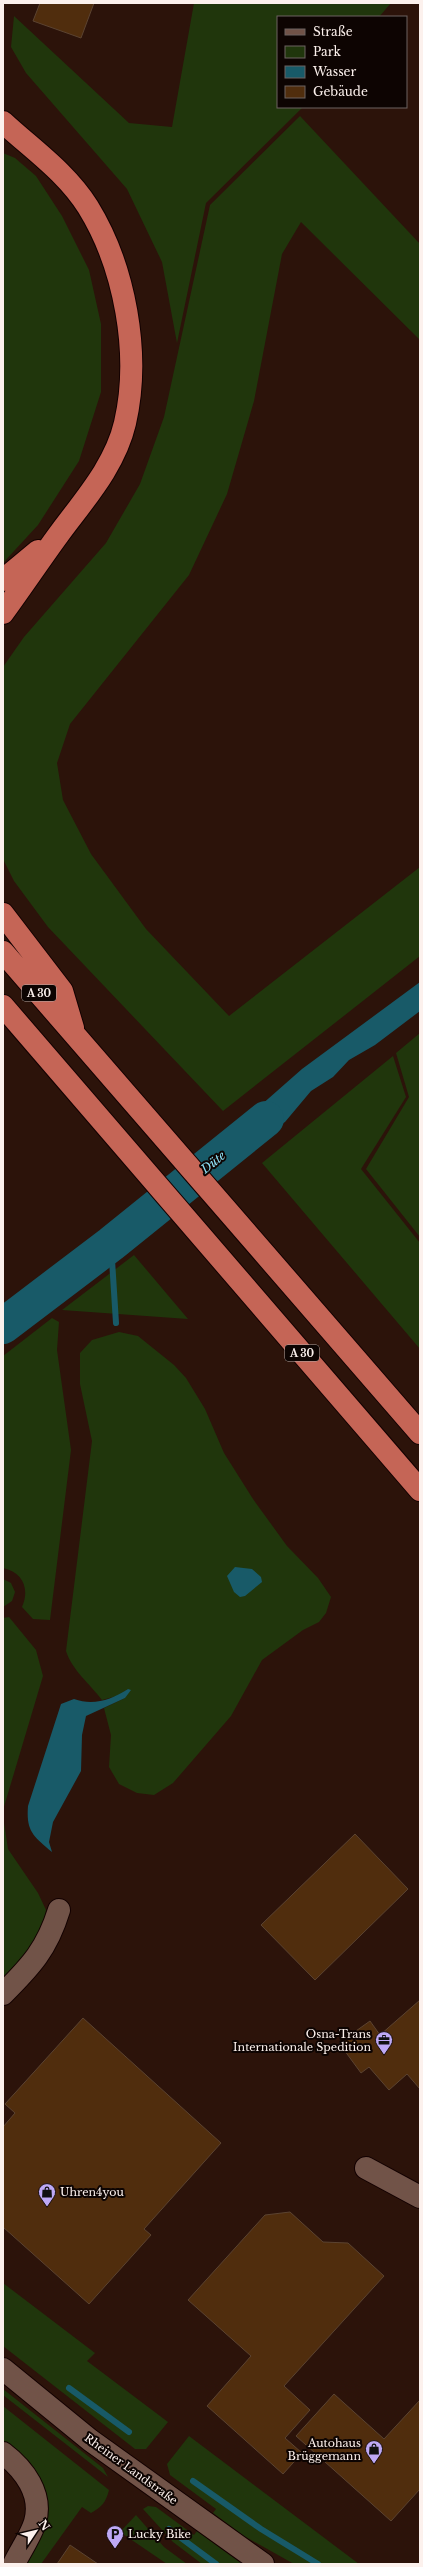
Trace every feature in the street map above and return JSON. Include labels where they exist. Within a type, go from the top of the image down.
[{"type":"highway","points":[[3,613],[60,532],[87,499],[107,466],[125,424],[131,349],[126,303],[112,255],[88,206],[50,161],[6,128]]},
{"type":"highway","points":[[3,580],[60,532]]},
{"type":"highway","points":[[3,914],[62,991],[75,1034]]},
{"type":"highway","name":"A 30","points":[[3,952],[211,1194],[420,1433]]},
{"type":"highway","name":"A 30","points":[[3,1006],[145,1173],[420,1490]]},
{"type":"street","points":[[3,1994],[31,1966],[52,1936],[59,1910]]},
{"type":"street","points":[[366,2168],[420,2197]]},
{"type":"street","name":"Rheiner Landstraße","points":[[3,2369],[90,2440],[263,2564]]},
{"type":"street","points":[[3,2453],[25,2473],[36,2496],[35,2522],[14,2564]]},
{"type":"green space","points":[[194,3],[391,3],[380,16],[277,16],[277,108],[302,108],[206,203],[177,343],[162,262],[127,189],[26,73],[11,47],[14,16],[129,123],[172,127]]},
{"type":"green space","points":[[300,116],[420,244],[420,340],[301,222],[282,254],[254,401],[227,494],[189,575],[70,724],[57,763],[63,800],[91,854],[146,929],[229,1016],[420,867],[420,956],[223,1111],[48,927],[14,881],[3,859],[3,667],[24,637],[106,543],[140,484],[164,417],[210,205]]},
{"type":"green space","points":[[3,153],[15,158],[36,176],[62,216],[89,270],[101,324],[101,392],[79,461],[38,525],[3,563]]},
{"type":"green space","points":[[420,1033],[420,1237],[366,1169],[409,1097],[396,1053]]},
{"type":"green space","points":[[393,1056],[406,1097],[361,1169],[420,1243],[420,1349],[262,1163]]},
{"type":"green space","points":[[134,1255],[188,1319],[62,1310]]},
{"type":"green space","points":[[52,1318],[59,1322],[57,1350],[71,1450],[50,1620],[33,1619],[22,1607],[25,1594],[23,1582],[16,1573],[3,1568],[3,1356]]},
{"type":"green space","points":[[119,1332],[138,1336],[174,1365],[186,1378],[205,1409],[224,1453],[253,1499],[287,1546],[318,1578],[331,1597],[326,1613],[319,1622],[303,1630],[262,1660],[231,1716],[173,1783],[154,1795],[137,1793],[119,1784],[109,1767],[111,1735],[104,1708],[125,1698],[128,1689],[117,1696],[102,1700],[77,1671],[66,1651],[92,1441],[80,1384],[80,1353],[92,1340]]},
{"type":"green space","points":[[3,1579],[11,1583],[15,1592],[12,1601],[3,1607]]},
{"type":"green space","points":[[9,1617],[36,1650],[43,1676],[3,1810],[3,1618]]},
{"type":"green space","points":[[3,1816],[8,1849],[38,1893],[46,1910],[43,1930],[24,1957],[3,1977]]},
{"type":"green space","points":[[3,2283],[95,2353],[87,2361],[168,2422],[146,2449],[135,2449],[3,2346]]},
{"type":"green space","points":[[3,2389],[103,2468],[108,2477],[3,2395]]},
{"type":"green space","points":[[3,2406],[109,2490],[103,2504],[95,2511],[91,2513],[82,2507],[41,2564],[23,2564],[43,2525],[14,2449],[3,2441]]},
{"type":"green space","points":[[189,2436],[359,2564],[294,2564],[244,2536],[213,2513],[216,2509],[170,2475],[167,2464]]},
{"type":"green space","points":[[148,2506],[156,2507],[194,2535],[197,2531],[242,2564],[202,2564],[173,2542],[143,2509]]},
{"type":"green space","points":[[136,2515],[164,2547],[187,2564],[167,2564],[120,2532]]},
{"type":"water","points":[[420,982],[420,1011],[375,1045],[349,1060],[333,1077],[311,1091],[285,1122],[232,1156],[215,1138],[243,1121],[302,1069]]},
{"type":"water","points":[[235,1567],[252,1569],[261,1577],[262,1582],[245,1596],[240,1597],[234,1592],[227,1576]]},
{"type":"water","points":[[128,1689],[131,1690],[125,1698],[86,1716],[82,1735],[81,1771],[53,1822],[49,1842],[52,1852],[40,1842],[32,1832],[28,1821],[28,1806],[61,1704],[74,1699],[88,1702],[102,1701]]},
{"type":"building","points":[[40,3],[94,3],[81,38],[33,21]]},
{"type":"building","points":[[355,1834],[408,1889],[315,1980],[261,1925]]},
{"type":"building","name":"Osna-Trans Internationale Spedition","points":[[420,2000],[420,2089],[407,2074],[389,2090],[369,2067],[361,2073],[339,2043],[370,2021],[380,2035]]},
{"type":"building","points":[[83,2018],[221,2143],[144,2229],[151,2235],[89,2304],[3,2227],[3,2127],[15,2113],[5,2104]]},
{"type":"building","points":[[290,2212],[323,2242],[348,2243],[384,2276],[284,2386],[310,2410],[285,2438],[302,2453],[283,2474],[207,2406],[251,2356],[188,2300],[265,2215]]},
{"type":"building","name":"Autohaus Brüggemann","points":[[334,2394],[384,2439],[420,2400],[420,2489],[391,2521],[296,2436]]},
{"type":"building","points":[[70,2545],[98,2564],[57,2564]]},
{"type":"waterway","name":"Düte","points":[[3,1326],[111,1244],[266,1119]]},
{"type":"waterway","points":[[111,1244],[116,1323]]},
{"type":"waterway","points":[[69,2388],[129,2432]]},
{"type":"waterway","points":[[193,2481],[261,2529],[318,2564]]},
{"type":"waterway","points":[[169,2529],[216,2564]]},
{"type":"place","name":"Osna-Trans Internationale Spedition","points":[[384,2055]]},
{"type":"place","name":"Uhren4you","points":[[47,2207]]},
{"type":"place","name":"Autohaus Brüggemann","points":[[374,2464]]},
{"type":"place","name":"Lucky Bike","points":[[115,2549]]}]
